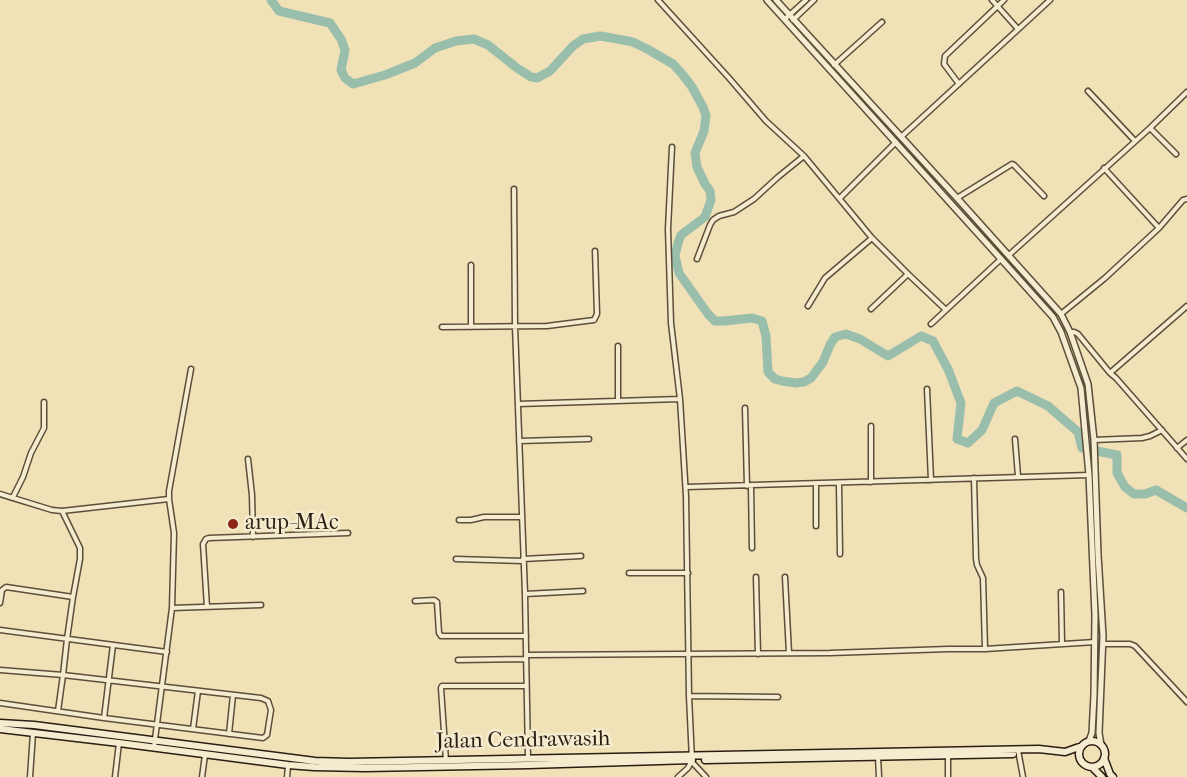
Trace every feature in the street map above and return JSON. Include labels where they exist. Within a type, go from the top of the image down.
[{"type":"main road","name":"Jalan Cendrawasih","points":[[0,723],[34,725],[205,754],[288,765],[357,768],[528,762],[1019,752],[1039,749],[1065,752]]},
{"type":"main road","name":"Jalan Cendrawasih","points":[[0,729],[119,743],[154,744],[315,761],[528,762]]},
{"type":"main road","points":[[1065,752],[1094,741],[1104,750],[1104,758],[1112,775]]},
{"type":"main road","points":[[1082,746],[1079,754],[1082,762]]},
{"type":"main road","points":[[1065,752],[1092,767],[1102,777]]},
{"type":"main road","name":"Jalan Cendrawasih","points":[[878,755],[948,756],[965,753]]},
{"type":"main road","points":[[1092,767],[1104,758]]},
{"type":"street","points":[[658,0],[766,121],[804,156],[872,238],[946,310]]},
{"type":"street","points":[[767,0],[834,64],[1053,318],[1067,347],[1081,388],[1089,475],[1095,615],[1092,733],[1089,741]]},
{"type":"street","points":[[776,0],[789,19],[899,140],[957,198],[1060,314],[1070,332],[1088,384],[1094,443],[1103,644],[1099,733],[1101,745]]},
{"type":"street","points":[[789,19],[806,0]]},
{"type":"street","points":[[789,19],[814,0]]},
{"type":"street","points":[[992,0],[1018,29]]},
{"type":"street","points":[[959,84],[944,64],[945,56],[1004,0]]},
{"type":"street","points":[[840,198],[1050,0]]},
{"type":"street","points":[[834,64],[882,22]]},
{"type":"street","points":[[1088,92],[1134,141]]},
{"type":"street","points":[[1008,256],[1187,92]]},
{"type":"street","points":[[1150,128],[1176,154]]},
{"type":"street","points":[[672,147],[668,229],[671,323],[680,399],[686,488],[692,759],[706,777]]},
{"type":"street","points":[[697,259],[713,220],[734,212],[754,199],[804,156]]},
{"type":"street","points":[[957,198],[1012,164],[1044,196]]},
{"type":"street","points":[[1104,168],[1159,228]]},
{"type":"street","points":[[514,189],[514,326],[525,594],[528,762]]},
{"type":"street","points":[[1060,314],[1100,283],[1159,228],[1183,200],[1187,199]]},
{"type":"street","points":[[808,306],[825,278],[872,238]]},
{"type":"street","points":[[442,327],[548,326],[595,319],[597,314],[595,251]]},
{"type":"street","points":[[930,324],[1001,259]]},
{"type":"street","points":[[471,265],[471,327]]},
{"type":"street","points":[[871,309],[908,274]]},
{"type":"street","points":[[1110,374],[1187,306]]},
{"type":"street","points":[[1070,332],[1078,334],[1110,374],[1187,459]]},
{"type":"street","points":[[618,346],[618,401]]},
{"type":"street","points":[[154,744],[172,608],[174,533],[169,499],[191,369]]},
{"type":"street","points":[[927,389],[931,480]]},
{"type":"street","points":[[518,404],[680,399]]},
{"type":"street","points":[[12,497],[24,477],[31,453],[44,428],[44,402]]},
{"type":"street","points":[[746,408],[752,548]]},
{"type":"street","points":[[1084,420],[1092,418]]},
{"type":"street","points":[[871,426],[872,482]]},
{"type":"street","points":[[1094,443],[1142,438],[1162,430]]},
{"type":"street","points":[[519,441],[589,439]]},
{"type":"street","points":[[1015,439],[1018,476]]},
{"type":"street","points":[[1177,448],[1187,440]]},
{"type":"street","points":[[248,459],[253,537]]},
{"type":"street","points":[[686,488],[1089,475]]},
{"type":"street","points":[[974,478],[976,559],[983,578],[985,649]]},
{"type":"street","points":[[816,484],[816,526]]},
{"type":"street","points":[[839,484],[840,554]]},
{"type":"street","points":[[0,494],[62,511],[169,499]]},
{"type":"street","points":[[58,711],[80,559],[80,548],[62,511]]},
{"type":"street","points":[[459,520],[521,517]]},
{"type":"street","points":[[207,607],[203,541],[209,538],[348,533]]},
{"type":"street","points":[[456,559],[523,560],[581,556]]},
{"type":"street","points":[[629,573],[688,573]]},
{"type":"street","points":[[756,577],[758,654]]},
{"type":"street","points":[[784,577],[789,653]]},
{"type":"street","points":[[0,603],[2,590],[6,587],[73,597]]},
{"type":"street","points":[[525,594],[583,591]]},
{"type":"street","points":[[1061,592],[1062,643]]},
{"type":"street","points":[[415,601],[434,600],[437,602],[441,636],[526,636]]},
{"type":"street","points":[[172,608],[261,605]]},
{"type":"street","points":[[0,630],[166,652]]},
{"type":"street","points":[[458,660],[985,649],[1095,642]]},
{"type":"street","points":[[1103,644],[1135,646],[1187,702]]},
{"type":"street","points":[[104,718],[113,645]]},
{"type":"street","points":[[0,670],[63,675],[265,699],[270,704],[271,711],[267,735],[264,738],[0,703]]},
{"type":"street","points":[[446,761],[442,686],[526,686]]},
{"type":"street","points":[[193,729],[198,691]]},
{"type":"street","points":[[229,734],[233,695]]},
{"type":"street","points":[[689,696],[778,697]]},
{"type":"street","points":[[30,777],[33,732]]},
{"type":"street","points":[[115,777],[119,743]]},
{"type":"street","points":[[1019,752],[1021,777]]},
{"type":"street","points":[[202,777],[205,754]]},
{"type":"street","points":[[878,755],[879,777]]},
{"type":"street","points":[[948,756],[948,777]]},
{"type":"street","points":[[678,777],[692,759]]},
{"type":"street","points":[[287,777],[288,765]]},
{"type":"waterway","points":[[271,0],[279,11],[330,23],[341,39],[345,50],[341,70],[345,78],[353,84],[415,63],[435,48],[456,41],[474,39],[488,45],[517,68],[537,78],[550,71],[573,46],[583,39],[600,36],[633,42],[649,50],[673,64],[683,75],[692,87],[706,116],[704,131],[695,153],[697,167],[710,191],[711,200],[705,217],[681,235],[675,256],[679,273],[715,321],[752,318],[762,321],[766,336],[768,372],[775,379],[796,383],[811,378],[823,362],[835,337],[846,334],[860,339],[888,356],[921,336],[933,341],[948,369],[961,403],[957,439],[968,443],[982,430],[994,403],[1017,391],[1048,406],[1078,432],[1082,448],[1117,455],[1117,473],[1125,487],[1134,494],[1145,494],[1156,490],[1187,508]]},
{"type":"place","name":"arup-MAc","points":[[233,524]]}]
